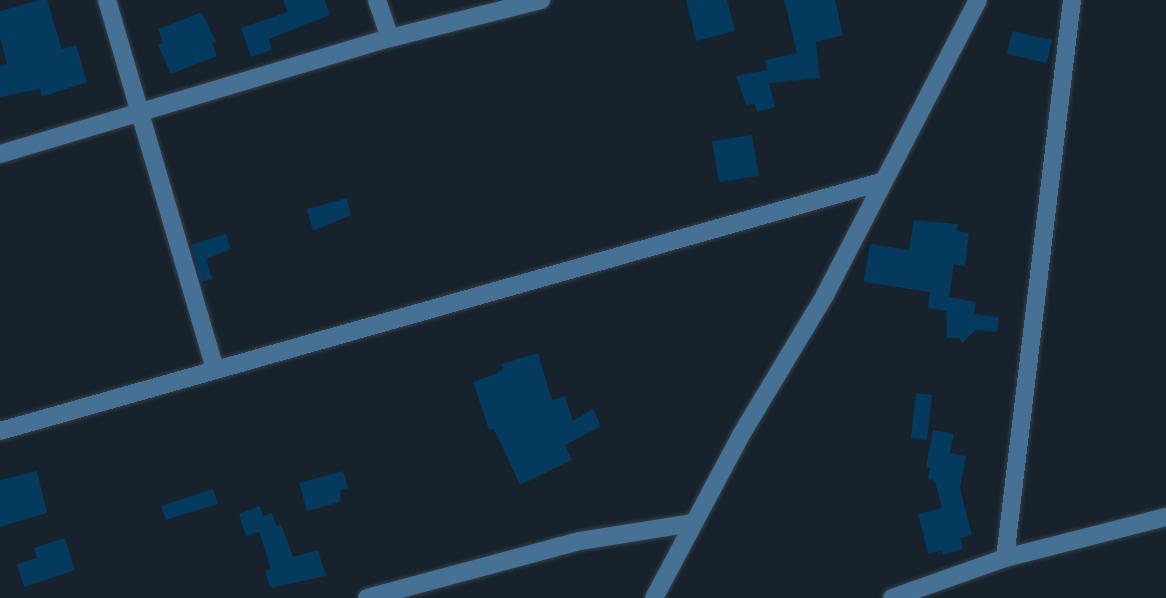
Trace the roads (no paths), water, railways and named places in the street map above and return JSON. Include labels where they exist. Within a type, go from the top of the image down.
[{"type":"street","points":[[107,0],[215,369]]},
{"type":"street","points":[[377,0],[390,38]]},
{"type":"street","points":[[0,154],[390,38],[541,0]]},
{"type":"street","points":[[654,598],[692,523],[825,295],[881,182],[978,0]]},
{"type":"street","points":[[1005,558],[1072,0]]},
{"type":"street","points":[[0,431],[881,182]]},
{"type":"street","points":[[892,598],[1005,558],[1166,517]]},
{"type":"street","points":[[367,598],[580,541],[692,523]]}]
